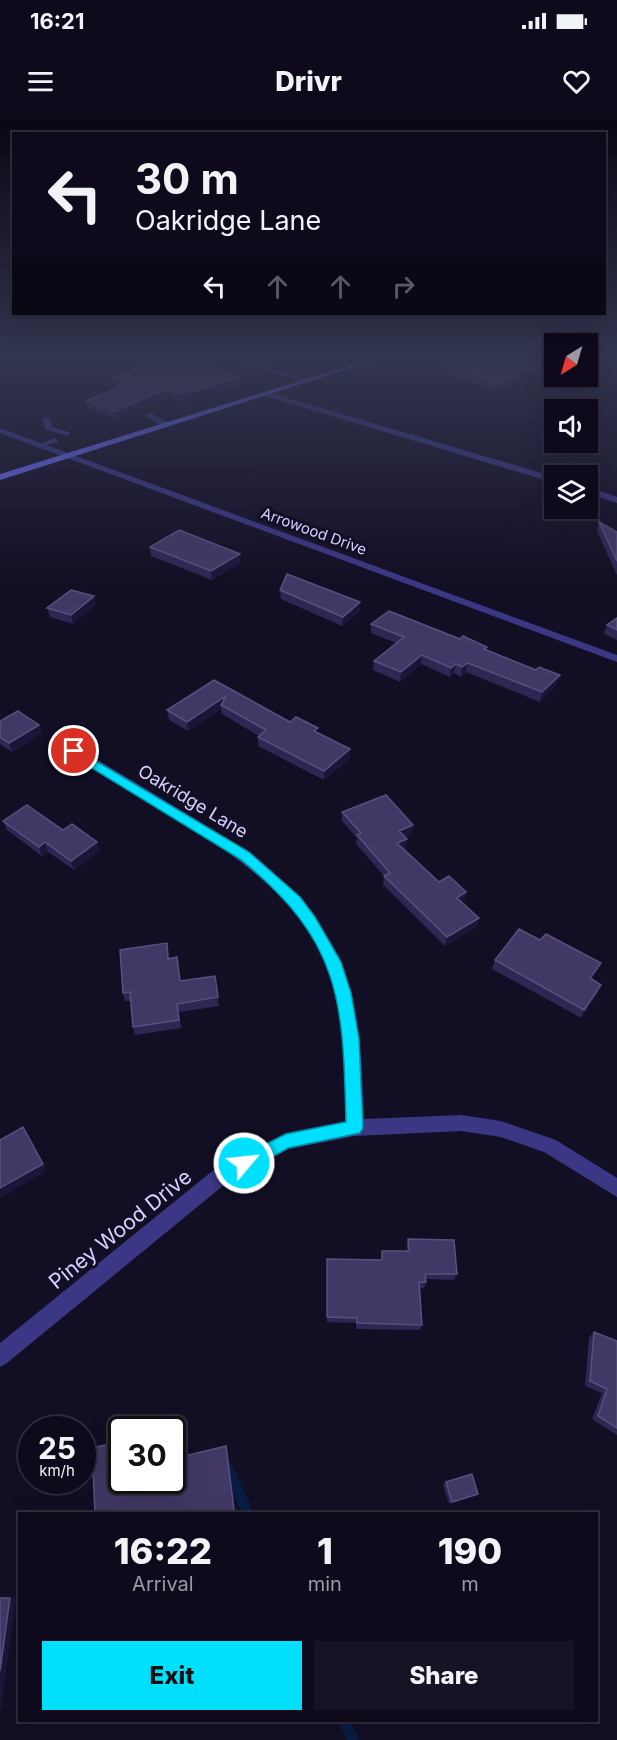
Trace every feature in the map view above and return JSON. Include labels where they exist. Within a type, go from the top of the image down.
[{"type":"street","name":"Arrowood Drive","points":[[7,433],[617,659]]},
{"type":"street","points":[[62,433],[66,434]]},
{"type":"street","points":[[0,477],[142,433]]},
{"type":"street","points":[[397,433],[544,477]]},
{"type":"street","points":[[42,445],[54,440]]},
{"type":"street","points":[[598,493],[617,500]]},
{"type":"street","name":"Oakridge Lane","points":[[74,751],[244,855],[295,901],[310,921],[334,962],[344,993],[352,1039],[355,1128]]},
{"type":"street","name":"Piney Wood Drive","points":[[0,1356],[224,1174],[286,1141],[355,1128],[460,1123],[501,1130],[550,1146],[617,1188]]},
{"type":"building","points":[[599,522],[617,532],[617,561]]},
{"type":"building","points":[[179,530],[240,554],[211,571],[150,547]]},
{"type":"building","points":[[287,574],[360,602],[343,617],[280,590]]},
{"type":"building","points":[[71,590],[94,596],[71,615],[47,608]]},
{"type":"building","points":[[389,611],[460,639],[463,636],[487,647],[484,649],[536,670],[539,667],[560,675],[542,692],[468,663],[462,667],[456,664],[451,668],[422,655],[401,672],[374,661],[404,637],[371,624]]},
{"type":"building","points":[[617,618],[617,630],[607,625]]},
{"type":"building","points":[[214,680],[290,722],[296,717],[318,728],[314,731],[350,749],[324,771],[258,737],[266,730],[221,705],[226,696],[187,722],[167,710]]},
{"type":"building","points":[[18,711],[39,725],[9,743],[0,737],[0,721]]},
{"type":"building","points":[[386,795],[413,825],[399,831],[407,839],[397,843],[439,882],[449,876],[466,892],[457,898],[479,918],[447,937],[384,876],[390,873],[357,835],[361,833],[342,812]]},
{"type":"building","points":[[27,805],[63,830],[72,824],[97,842],[71,861],[45,842],[39,847],[3,821]]},
{"type":"building","points":[[519,929],[540,940],[546,934],[601,963],[590,978],[601,985],[584,1010],[495,960]]},
{"type":"building","points":[[167,943],[168,959],[177,957],[180,981],[215,976],[218,997],[177,1004],[179,1020],[133,1027],[130,992],[123,993],[120,950]]},
{"type":"building","points":[[23,1127],[43,1164],[0,1188],[0,1140]]},
{"type":"building","points":[[408,1239],[454,1240],[457,1274],[425,1274],[426,1282],[419,1282],[422,1325],[357,1323],[357,1318],[327,1317],[327,1259],[382,1260],[382,1251],[409,1251]]},
{"type":"building","points":[[594,1332],[617,1341],[617,1428],[598,1416],[607,1389],[590,1381]]},
{"type":"building","points":[[108,1444],[108,1494],[186,1494],[186,1456],[226,1446],[234,1510],[228,1512],[95,1512],[96,1447]]},
{"type":"building","points":[[472,1474],[478,1494],[452,1502],[446,1482]]},
{"type":"building","points":[[0,1598],[10,1598],[0,1671]]},
{"type":"waterway","points":[[227,1467],[247,1512]]},
{"type":"waterway","points":[[345,1722],[353,1740]]},
{"type":"route","points":[[74,751],[244,855],[295,901],[310,921],[334,962],[344,993],[352,1039],[355,1128],[286,1141],[244,1163]]}]
